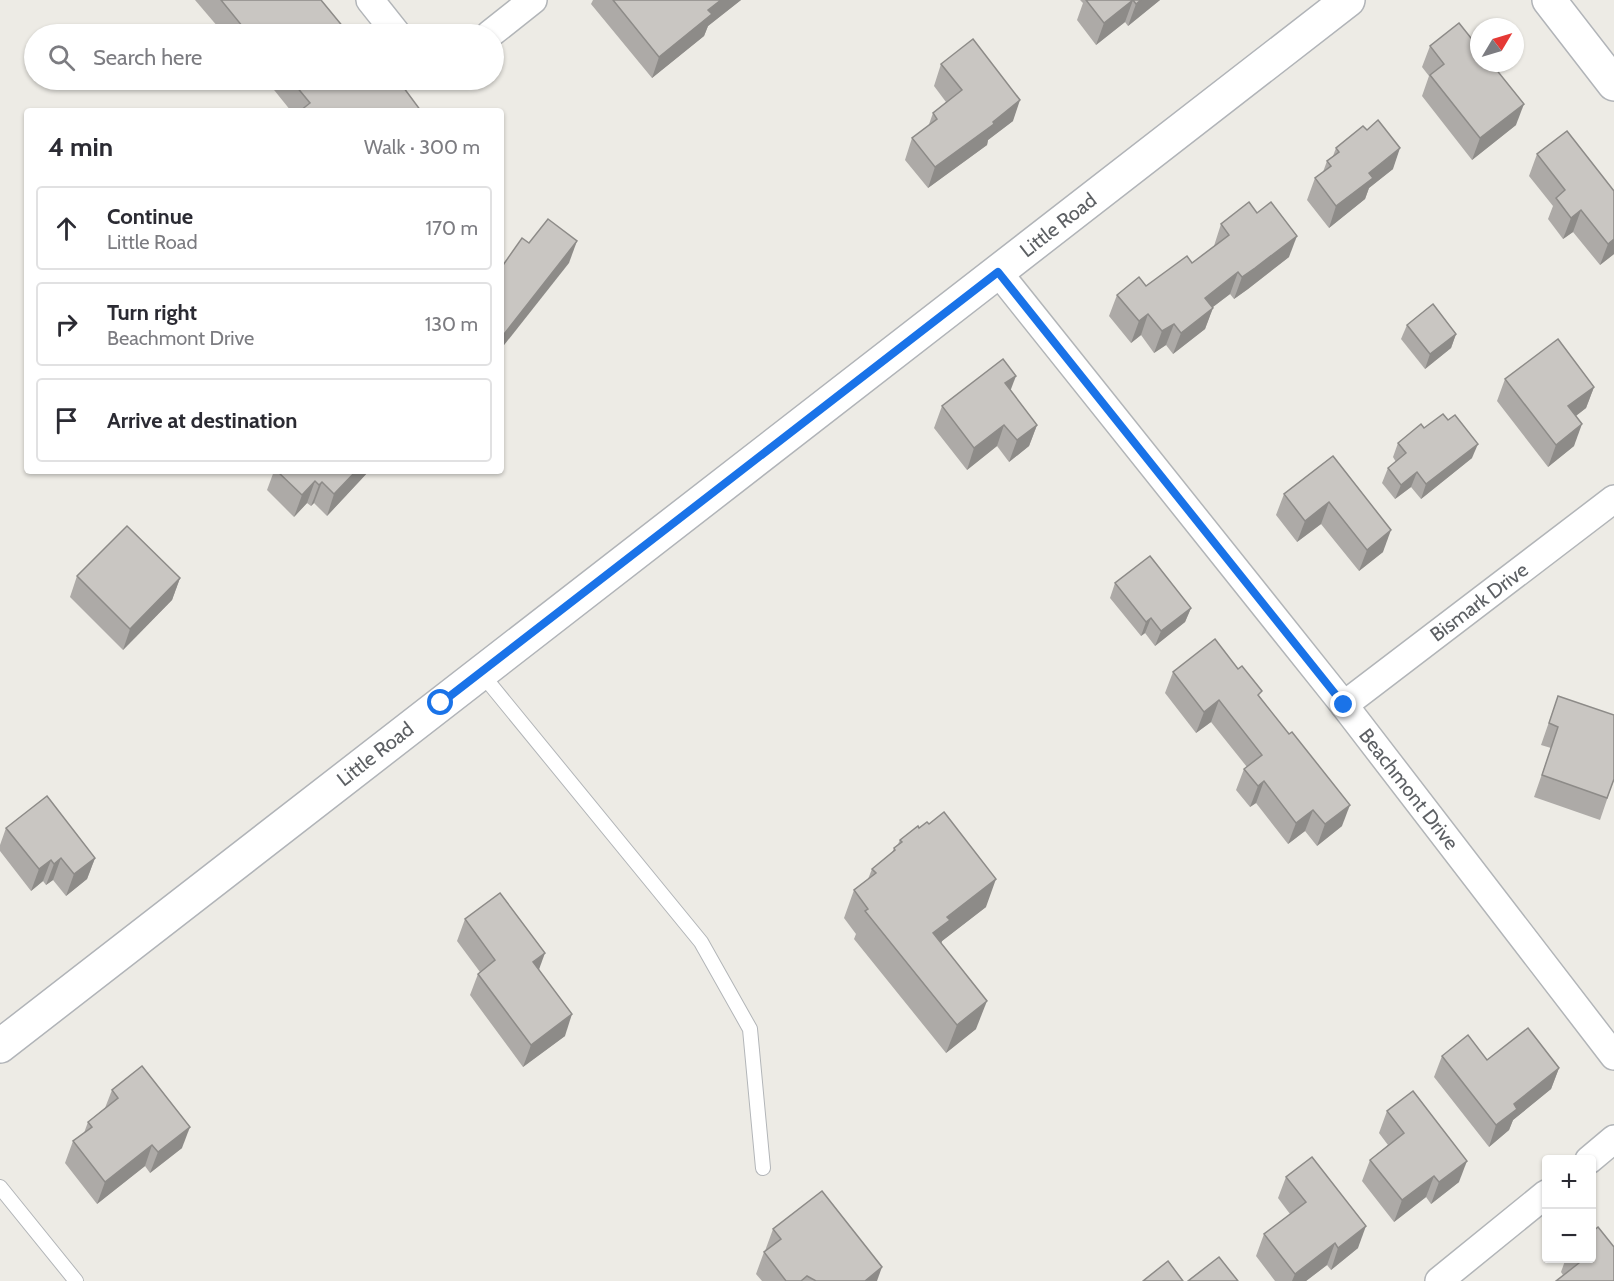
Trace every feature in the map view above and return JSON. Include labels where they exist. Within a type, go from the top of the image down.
[{"type":"street","points":[[370,0],[389,24]]},
{"type":"street","points":[[503,24],[533,0]]},
{"type":"street","name":"Little Road","points":[[0,1046],[1348,0]]},
{"type":"street","points":[[1549,0],[1614,84]]},
{"type":"street","name":"Beachmont Drive","points":[[998,272],[1344,705],[1614,1056]]},
{"type":"street","name":"Bismark Drive","points":[[1344,705],[1614,499]]},
{"type":"street","points":[[1595,1155],[1614,1139]]},
{"type":"street","points":[[1439,1281],[1542,1197]]},
{"type":"lane","points":[[481,673],[702,942],[750,1029],[763,1168]]},
{"type":"lane","points":[[0,1187],[76,1281]]},
{"type":"building","points":[[221,0],[321,0],[341,24],[240,24]]},
{"type":"building","points":[[613,0],[721,0],[708,10],[712,14],[659,57]]},
{"type":"building","points":[[1086,0],[1133,0],[1104,23]]},
{"type":"building","points":[[1459,23],[1470,37],[1470,72],[1498,72],[1524,104],[1480,138],[1430,75],[1444,64],[1430,46]]},
{"type":"building","points":[[973,39],[1020,100],[993,122],[994,124],[935,167],[912,138],[937,119],[933,113],[962,90],[941,64]]},
{"type":"building","points":[[299,90],[405,90],[419,108],[304,108],[310,103]]},
{"type":"building","points":[[1378,120],[1400,148],[1369,173],[1373,178],[1336,206],[1315,178],[1331,166],[1327,161],[1339,152],[1336,148],[1363,126],[1367,130]]},
{"type":"building","points":[[1567,131],[1614,191],[1614,239],[1608,244],[1581,210],[1571,218],[1556,198],[1565,190],[1537,154]]},
{"type":"building","points":[[1249,202],[1257,213],[1271,202],[1297,236],[1242,277],[1238,272],[1205,298],[1213,308],[1181,333],[1174,324],[1162,331],[1148,314],[1139,321],[1117,295],[1139,277],[1146,286],[1187,256],[1192,263],[1229,235],[1221,224]]},
{"type":"building","points":[[548,219],[577,241],[504,334],[504,264],[522,238],[529,243]]},
{"type":"building","points":[[1433,304],[1456,334],[1430,354],[1407,325]]},
{"type":"building","points":[[1558,339],[1594,387],[1568,406],[1582,424],[1556,445],[1505,379]]},
{"type":"building","points":[[1003,359],[1016,376],[1005,383],[1037,425],[1017,440],[1004,425],[974,448],[942,406]]},
{"type":"building","points":[[1443,414],[1448,420],[1455,415],[1478,444],[1426,484],[1417,472],[1401,485],[1388,468],[1406,453],[1398,443],[1421,424],[1424,428]]},
{"type":"building","points":[[1333,456],[1391,530],[1367,550],[1329,502],[1305,521],[1284,494]]},
{"type":"building","points":[[280,474],[353,474],[334,494],[322,482],[319,485],[315,481],[302,495]]},
{"type":"building","points":[[127,526],[180,578],[130,629],[77,576]]},
{"type":"building","points":[[1150,556],[1191,608],[1161,631],[1151,618],[1146,622],[1115,583]]},
{"type":"building","points":[[1215,639],[1238,669],[1242,666],[1262,691],[1258,695],[1289,734],[1292,732],[1350,805],[1325,824],[1313,810],[1296,823],[1264,781],[1258,786],[1244,769],[1262,755],[1219,700],[1204,712],[1173,672]]},
{"type":"building","points":[[1558,696],[1614,715],[1614,779],[1607,798],[1542,775],[1558,727],[1549,723]]},
{"type":"building","points":[[47,796],[95,858],[74,874],[61,858],[54,864],[51,860],[39,869],[6,828]]},
{"type":"building","points":[[944,812],[996,879],[947,917],[950,920],[933,933],[987,1001],[957,1025],[865,911],[868,909],[854,890],[876,873],[872,869],[895,850],[894,848],[902,842],[900,840],[918,826],[919,828],[927,822],[929,824]]},
{"type":"building","points":[[500,893],[545,953],[533,962],[572,1014],[531,1045],[478,974],[495,960],[465,919]]},
{"type":"building","points":[[1528,1028],[1559,1068],[1514,1104],[1517,1109],[1496,1125],[1442,1056],[1468,1035],[1487,1060]]},
{"type":"building","points":[[142,1066],[190,1127],[158,1152],[152,1145],[105,1182],[73,1141],[92,1127],[88,1122],[118,1098],[112,1090]]},
{"type":"building","points":[[1413,1091],[1467,1161],[1439,1182],[1434,1176],[1402,1200],[1370,1160],[1404,1133],[1387,1111]]},
{"type":"building","points":[[1312,1157],[1366,1226],[1338,1248],[1335,1243],[1295,1274],[1264,1234],[1306,1202],[1286,1177]]},
{"type":"building","points":[[822,1191],[882,1267],[865,1281],[816,1281],[807,1276],[801,1281],[786,1281],[764,1252],[781,1239],[773,1229]]},
{"type":"building","points":[[1598,1227],[1614,1247],[1614,1281],[1556,1281],[1579,1263],[1596,1263],[1596,1229]]},
{"type":"building","points":[[1219,1257],[1238,1281],[1188,1281]]},
{"type":"building","points":[[1168,1261],[1183,1281],[1143,1281]]},
{"type":"route","points":[[441,703],[998,272],[1344,705]]}]
